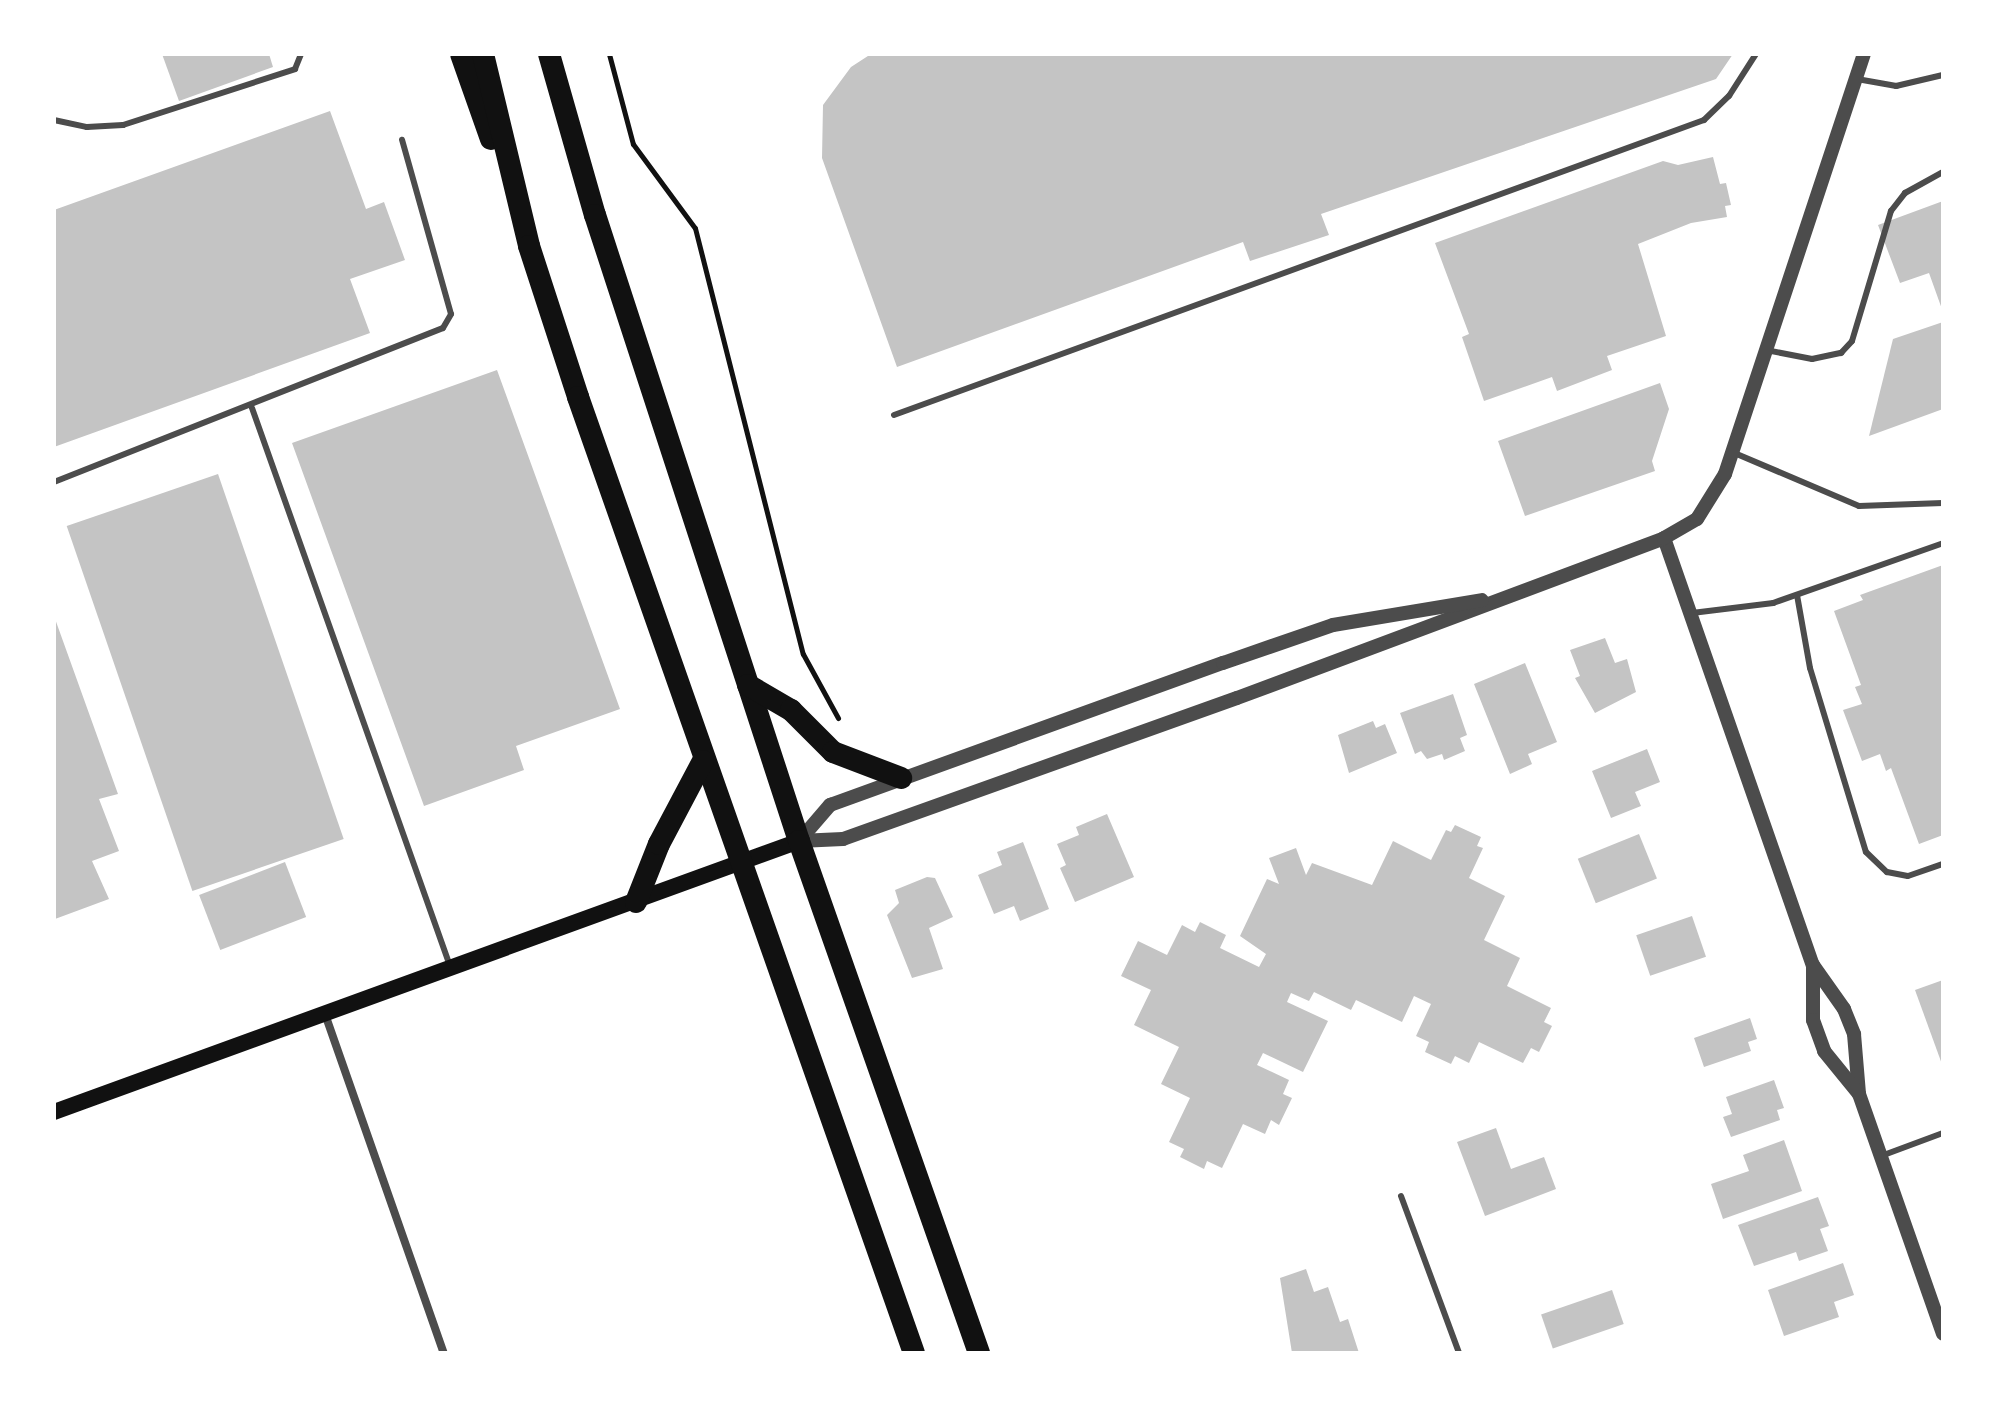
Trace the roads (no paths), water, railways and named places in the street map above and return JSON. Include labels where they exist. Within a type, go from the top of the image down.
[{"type":"highway","points":[[461,54],[703,761],[914,1353]]},
{"type":"highway","points":[[483,54],[529,246]]},
{"type":"highway","points":[[549,54],[595,215],[799,841],[979,1353]]},
{"type":"highway","points":[[748,685],[791,710],[833,752],[901,778]]},
{"type":"highway","points":[[636,902],[659,844],[703,761]]},
{"type":"main road","points":[[54,1112],[741,867],[799,841]]},
{"type":"street","points":[[799,841],[843,839],[1664,538],[1706,508],[1732,452],[1864,54]]},
{"type":"street","points":[[1664,538],[1692,613],[1708,674],[1813,965],[1844,1009],[1854,1034],[1859,1094],[1943,1334]]},
{"type":"street","points":[[799,841],[830,805],[1333,625],[1498,598]]},
{"type":"street","points":[[1813,965],[1817,1030],[1838,1073],[1859,1094]]},
{"type":"street","points":[[325,1014],[444,1353]]},
{"type":"lane","points":[[54,120],[87,127],[123,125],[295,69],[301,54]]},
{"type":"lane","points":[[894,415],[1704,120],[1729,96],[1756,54]]},
{"type":"lane","points":[[1856,79],[1896,86],[1943,75]]},
{"type":"lane","points":[[54,482],[429,337],[451,314],[402,140]]},
{"type":"lane","points":[[1766,350],[1829,359],[1852,341],[1884,226],[1905,193],[1943,172]]},
{"type":"lane","points":[[252,408],[450,969]]},
{"type":"lane","points":[[1732,452],[1859,506],[1943,503]]},
{"type":"lane","points":[[1692,613],[1773,603],[1943,543]]},
{"type":"lane","points":[[1797,595],[1810,668],[1866,852],[1887,872],[1908,876],[1943,864]]},
{"type":"lane","points":[[1881,1156],[1943,1133]]},
{"type":"lane","points":[[1401,1196],[1459,1353]]}]
